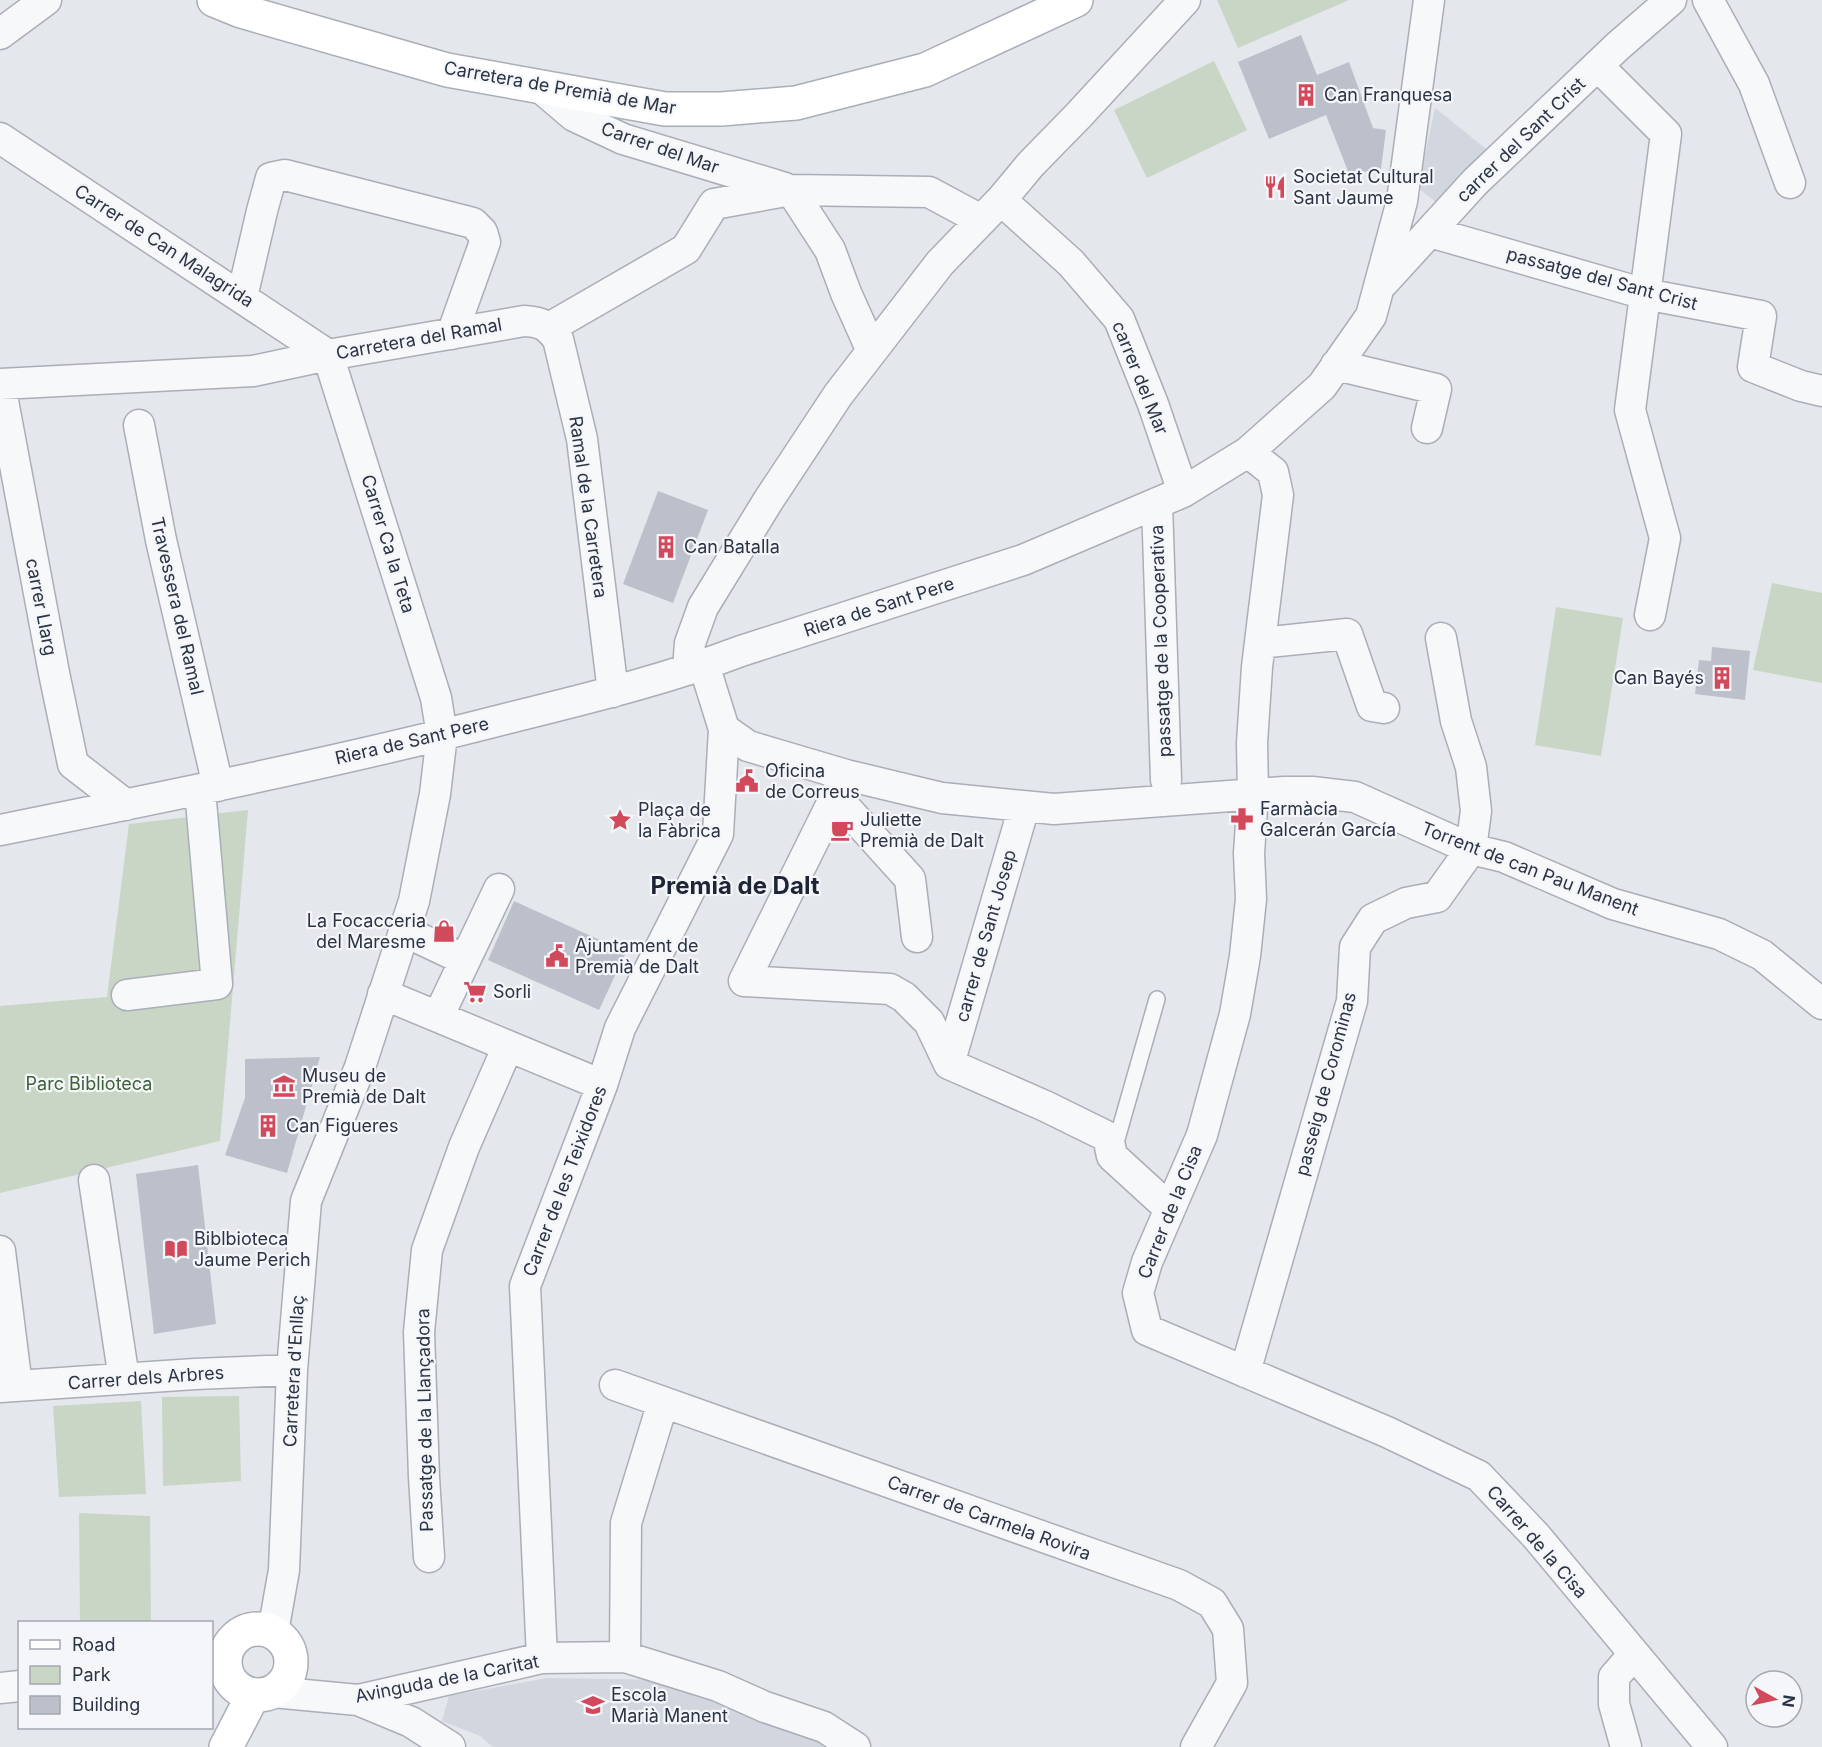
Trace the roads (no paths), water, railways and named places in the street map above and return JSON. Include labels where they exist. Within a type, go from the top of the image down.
[{"type":"street","points":[[0,34],[46,0]]},
{"type":"street","name":"Carretera de Premià de Mar","points":[[214,0],[241,11],[447,69],[665,109],[721,110],[796,104],[925,70],[1076,0]]},
{"type":"street","points":[[724,729],[696,667],[690,643],[703,607],[768,501],[838,395],[940,262],[1185,0]]},
{"type":"street","name":"Riera de Sant Pere","points":[[0,830],[209,788],[442,735],[612,692],[696,667],[1023,560],[1170,497],[1248,452],[1322,386],[1371,316],[1402,201],[1429,0]]},
{"type":"street","name":"carrer del Sant Crist","points":[[1379,287],[1475,182],[1671,0]]},
{"type":"street","points":[[1708,0],[1754,84],[1790,183]]},
{"type":"street","points":[[1598,66],[1666,134],[1630,410],[1665,538],[1650,615]]},
{"type":"street","name":"Carrer del Mar","points":[[540,87],[574,116],[623,139],[791,190]]},
{"type":"street","name":"Carrer de Can Malagrida","points":[[0,138],[328,355]]},
{"type":"street","points":[[242,297],[272,178],[285,175],[473,223],[482,232],[484,242],[452,334]]},
{"type":"street","points":[[549,328],[686,249],[714,204],[791,190],[830,250],[872,351]]},
{"type":"street","name":"carrer del Mar","points":[[791,190],[929,192],[991,210],[1071,263],[1119,319],[1153,404],[1170,497]]},
{"type":"street","name":"passatge del Sant Crist","points":[[1430,232],[1645,294],[1761,316],[1754,367],[1801,386],[1822,391]]},
{"type":"street","name":"Carretera del Ramal","points":[[0,384],[253,371],[328,355],[524,321],[537,322],[549,328]]},
{"type":"street","name":"Ramal de la Carretera","points":[[549,328],[558,339],[582,439],[612,692]]},
{"type":"street","name":"Carrer Ca la Teta","points":[[328,355],[436,698],[442,735]]},
{"type":"street","points":[[1336,365],[1436,389],[1427,428]]},
{"type":"street","name":"carrer Llarg","points":[[0,384],[54,673],[74,764],[126,805]]},
{"type":"street","name":"Travessera del Ramal","points":[[127,995],[217,984],[209,788],[139,424]]},
{"type":"street","name":"Carrer de la Cisa","points":[[1248,452],[1274,472],[1278,495],[1260,643],[1252,743],[1251,899],[1245,956],[1235,1014],[1202,1135],[1147,1262],[1138,1293],[1146,1330],[1387,1432],[1479,1476],[1536,1536],[1712,1747]]},
{"type":"street","name":"passatge de la Cooperativa","points":[[1166,780],[1170,497]]},
{"type":"street","points":[[1260,643],[1347,634],[1372,706],[1384,708]]},
{"type":"street","points":[[1441,638],[1456,721],[1471,767],[1476,811],[1471,849]]},
{"type":"street","name":"Torrent de can Pau Manent","points":[[724,729],[748,746],[841,786],[1024,807],[1054,809],[1253,794],[1312,792],[1354,797],[1471,849],[1504,856],[1613,904],[1719,934],[1762,955],[1822,1004]]},
{"type":"street","name":"Carrer de les Teixidores","points":[[543,1658],[525,1286],[602,1085],[620,1028],[718,834],[724,729]]},
{"type":"street","name":"Carretera d'Enllaç","points":[[273,1632],[284,1570],[292,1370],[306,1201],[360,1067],[414,901],[435,794],[442,735]]},
{"type":"street","points":[[841,786],[910,879],[917,937]]},
{"type":"street","name":"carrer de Sant Josep","points":[[841,786],[744,981],[890,990],[904,997],[930,1022],[949,1064]]},
{"type":"street","name":"carrer de Sant Josep","points":[[949,1064],[1024,807]]},
{"type":"street","name":"passeig de Corominas","points":[[1245,1372],[1352,1001],[1354,947],[1373,919],[1406,903],[1437,897],[1471,849]]},
{"type":"street","points":[[438,1017],[499,889]]},
{"type":"street","points":[[404,931],[465,960]]},
{"type":"street","points":[[383,994],[602,1085]]},
{"type":"street","name":"Passatge de la Llançadora","points":[[429,1557],[419,1332],[427,1250],[464,1147],[508,1046]]},
{"type":"street","points":[[949,1064],[1045,1106],[1108,1137],[1112,1156],[1170,1209]]},
{"type":"street","points":[[94,1180],[124,1379]]},
{"type":"street","points":[[0,1251],[9,1387]]},
{"type":"street","name":"Carrer dels Arbres","points":[[9,1387],[195,1374],[292,1370]]},
{"type":"street","name":"Carrer de Carmela Rovira","points":[[615,1385],[1179,1585],[1212,1603],[1228,1629],[1232,1683],[1196,1747]]},
{"type":"street","points":[[625,1657],[626,1523],[663,1402]]},
{"type":"street","points":[[226,1747],[263,1694],[286,1680],[291,1670],[287,1645],[273,1632],[254,1629],[240,1634],[219,1655],[225,1663],[226,1672],[237,1688],[263,1694]]},
{"type":"street","points":[[1626,1747],[1614,1704],[1614,1677],[1634,1654]]},
{"type":"street","name":"Avinguda de la Caritat","points":[[263,1694],[358,1700],[543,1658],[625,1657],[718,1686],[765,1707],[824,1727],[855,1747]]},
{"type":"street","points":[[0,1688],[18,1686]]},
{"type":"street","points":[[358,1700],[411,1722],[450,1747]]},
{"type":"lane","points":[[1112,1156],[1157,999]]},
{"type":"place","name":"Can Franquesa","points":[[1306,95]]},
{"type":"place","name":"Societat Cultural Sant Jaume","points":[[1275,187]]},
{"type":"place","name":"Can Batalla","points":[[666,547]]},
{"type":"place","name":"Can Bayés","points":[[1722,678]]},
{"type":"place","name":"Oficina de Correus","points":[[747,781]]},
{"type":"place","name":"Farmàcia Galcerán García","points":[[1242,819]]},
{"type":"place","name":"Plaça de la Fàbrica","points":[[620,820]]},
{"type":"place","name":"Juliette Premià de Dalt","points":[[842,830]]},
{"type":"place","name":"La Focacceria del Maresme","points":[[444,931]]},
{"type":"place","name":"Ajuntament de Premià de Dalt","points":[[557,956]]},
{"type":"place","name":"Sorli","points":[[475,992]]},
{"type":"place","name":"Museu de Premià de Dalt","points":[[284,1086]]},
{"type":"place","name":"Can Figueres","points":[[268,1126]]},
{"type":"place","name":"Biblbioteca Jaume Perich","points":[[176,1249]]},
{"type":"place","name":"Escola Marià Manent","points":[[593,1705]]},
{"type":"district","name":"Premià de Dalt","points":[[735,886]]},
{"type":"park label","name":"Parc Biblioteca","points":[[89,1084]]}]
